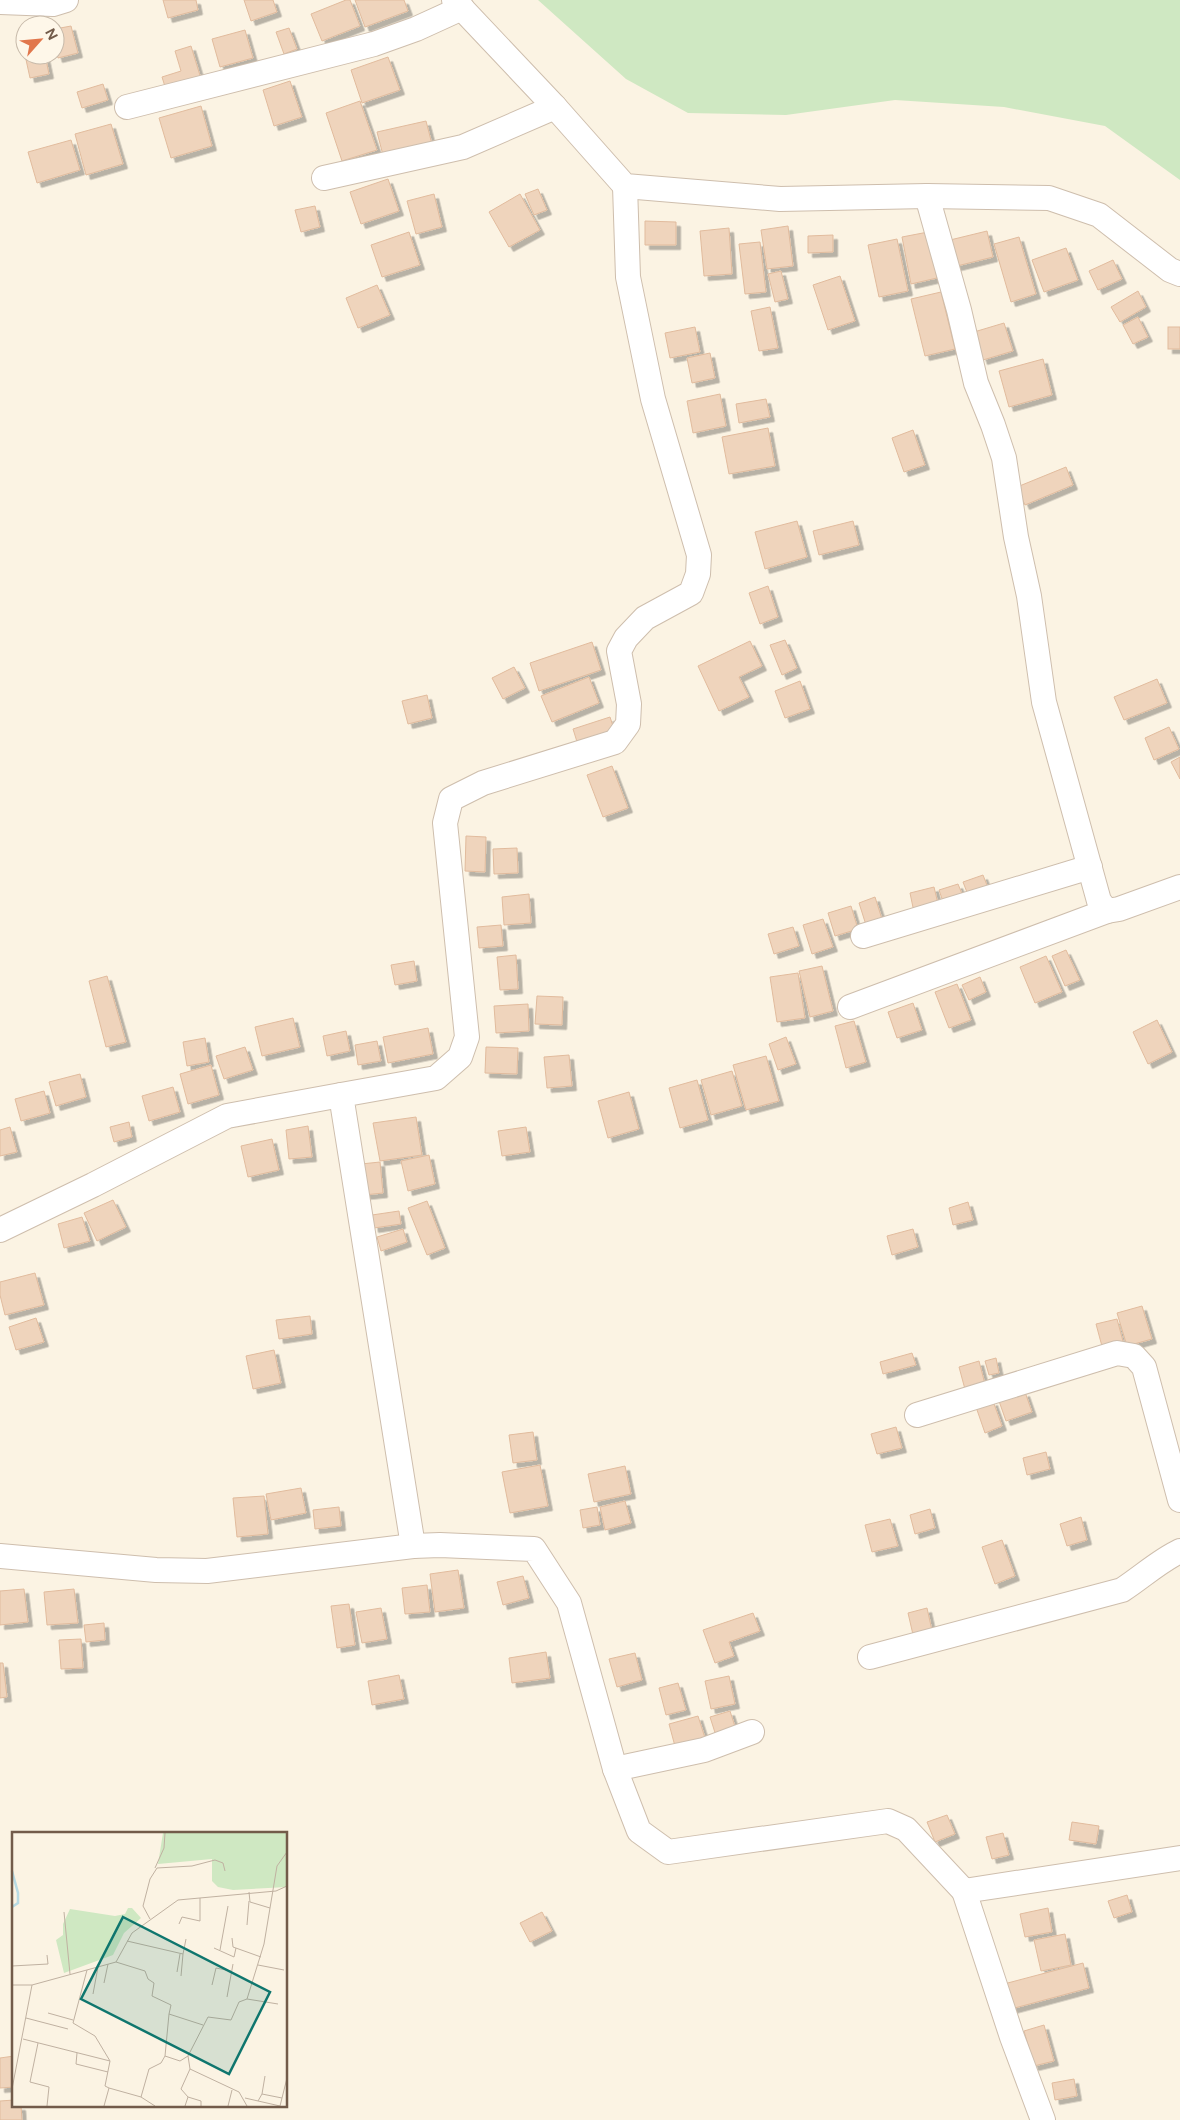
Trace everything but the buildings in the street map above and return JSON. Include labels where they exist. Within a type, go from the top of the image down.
[{"type":"street","points":[[0,2],[52,4],[66,0]]},
{"type":"street","points":[[0,1230],[93,1185],[227,1116],[436,1078],[460,1057],[466,1036],[445,823],[451,799],[483,783],[615,742],[628,724],[629,704],[619,651],[626,638],[645,618],[690,592],[698,574],[699,555],[653,399],[628,277],[625,186],[555,107],[458,4],[416,28],[374,44],[127,108]]},
{"type":"street","points":[[324,178],[463,147],[555,107]]},
{"type":"street","points":[[625,186],[780,199],[927,196],[1049,198],[1100,215],[1170,270],[1180,274]]},
{"type":"street","points":[[927,196],[959,310],[976,383],[1004,458],[1016,537],[1029,596],[1044,702],[1099,901],[1107,911]]},
{"type":"street","points":[[863,936],[1090,867]]},
{"type":"street","points":[[850,1007],[1107,911],[1120,909],[1180,887]]},
{"type":"street","points":[[341,1096],[413,1546]]},
{"type":"street","points":[[917,1415],[1117,1353],[1134,1356],[1144,1367],[1180,1500]]},
{"type":"street","points":[[0,1556],[156,1570],[207,1571],[413,1546],[440,1545],[534,1550],[569,1603],[615,1769],[639,1831],[668,1852],[888,1820],[906,1829],[964,1891],[1012,2037],[1043,2120]]},
{"type":"street","points":[[870,1657],[1122,1590],[1146,1575],[1163,1559],[1180,1551]]},
{"type":"street","points":[[615,1769],[704,1750],[752,1732]]},
{"type":"street","points":[[964,1891],[1180,1858]]},
{"type":"green space","points":[[538,0],[1180,0],[1180,180],[1105,126],[1004,107],[895,100],[786,115],[688,113],[626,79]]}]
